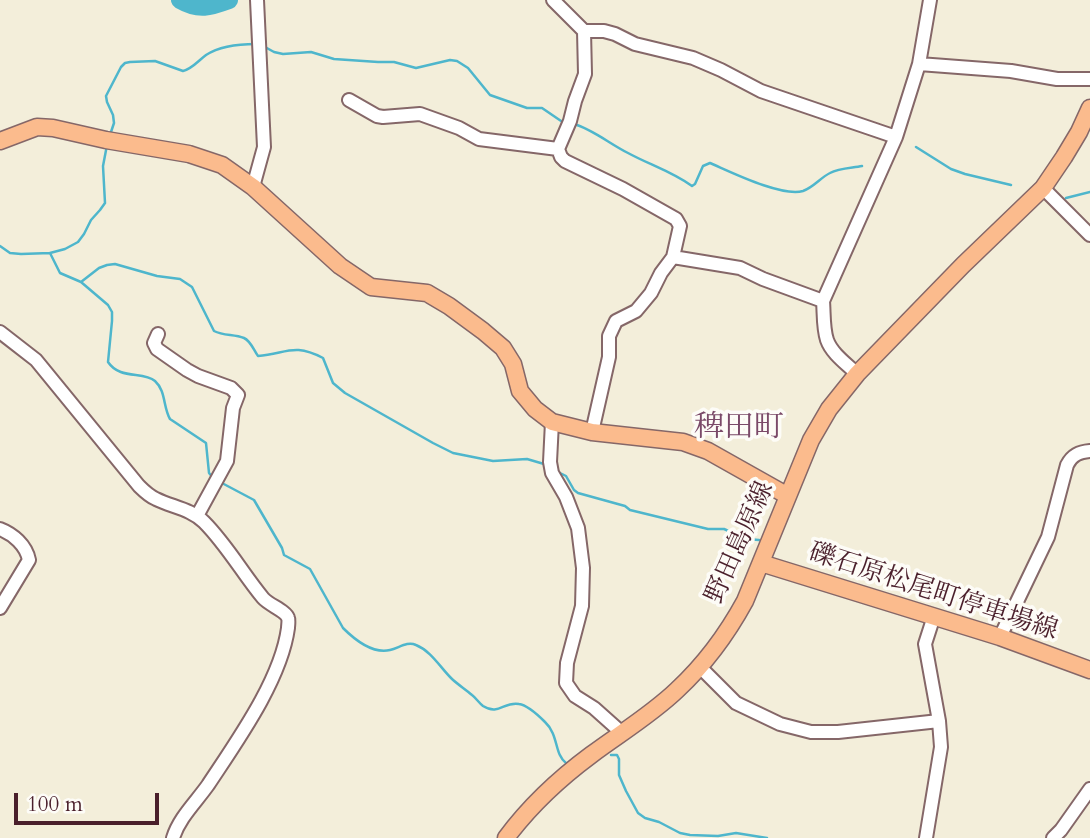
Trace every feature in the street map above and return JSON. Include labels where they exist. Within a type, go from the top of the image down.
[{"type":"main road","name":"野田島原線","points":[[506,838],[544,795],[588,757],[675,692],[700,667],[732,624],[745,601],[811,440],[829,409],[857,374],[963,265],[1043,188],[1079,132],[1090,108]]},
{"type":"main road","points":[[0,141],[37,127],[53,128],[189,154],[222,165],[253,187],[340,266],[371,287],[427,293],[484,331],[503,348],[513,364],[520,391],[535,409],[552,422],[592,432],[683,442],[708,451],[789,496]]},
{"type":"main road","name":"礫石原松尾町停車場線","points":[[761,563],[1000,637],[1090,670]]},
{"type":"street","points":[[253,187],[264,147],[257,0]]},
{"type":"street","points":[[553,0],[584,31],[585,74],[558,149],[559,154],[565,161],[676,219],[680,226],[673,257],[651,293],[636,311],[616,321],[609,336],[609,358],[592,432]]},
{"type":"street","points":[[857,374],[828,343],[823,301],[897,136],[919,64],[930,0]]},
{"type":"street","points":[[584,31],[604,31],[635,44],[693,58],[761,92],[897,136]]},
{"type":"street","points":[[919,64],[1011,71],[1057,79],[1090,79]]},
{"type":"street","points":[[349,100],[377,116],[420,114],[459,128],[479,139],[558,149]]},
{"type":"street","points":[[1043,188],[1090,235]]},
{"type":"street","points":[[673,257],[740,268],[823,301]]},
{"type":"street","points":[[0,332],[36,360],[139,486],[157,500],[197,516],[269,605],[286,614],[289,619],[280,663],[261,700],[173,838]]},
{"type":"street","points":[[158,334],[154,343],[157,349],[187,370],[231,388],[238,395],[233,408],[227,461],[197,516]]},
{"type":"street","points":[[552,422],[551,467],[578,528],[583,568],[582,606],[568,663],[566,683],[575,696],[594,708],[622,733]]},
{"type":"street","points":[[1000,637],[1048,537],[1067,465],[1076,454],[1090,451]]},
{"type":"street","points":[[0,529],[16,538],[27,552],[29,560],[0,608]]},
{"type":"street","points":[[926,838],[941,747],[925,644],[934,616]]},
{"type":"street","points":[[700,667],[736,703],[780,724],[811,732],[838,732],[939,721]]},
{"type":"street","points":[[1053,838],[1090,789]]},
{"type":"waterway","points":[[180,0],[193,6],[204,7],[229,0]]},
{"type":"waterway","points":[[110,135],[114,123],[106,96],[125,63],[155,61],[183,71],[217,49],[256,44]]},
{"type":"waterway","points":[[265,47],[283,54],[311,52],[334,59],[394,62],[416,68],[450,60],[457,61],[468,68],[490,95],[527,108],[542,108],[564,123]]},
{"type":"waterway","points":[[574,124],[692,186],[703,166],[710,163],[756,183],[794,192],[807,189],[834,171],[862,166]]},
{"type":"waterway","points":[[50,253],[78,242],[105,203],[103,166],[107,145]]},
{"type":"waterway","points":[[916,147],[951,169],[1011,185]]},
{"type":"waterway","points":[[1066,198],[1090,192]]},
{"type":"waterway","points":[[0,246],[10,253],[50,253],[60,273],[81,282],[108,305],[112,312],[108,362],[119,371],[150,378],[159,385],[170,419],[206,443],[209,473],[214,479]]},
{"type":"waterway","points":[[81,282],[99,268],[115,264],[157,276],[180,279],[192,287],[214,331],[246,339],[258,356],[291,350],[313,353],[323,358],[333,383],[345,393],[453,453],[493,461],[527,459],[544,464]]},
{"type":"waterway","points":[[556,471],[566,476],[578,493],[625,506],[630,510],[708,529],[724,529],[747,539],[759,540]]},
{"type":"waterway","points":[[220,482],[254,500],[284,555],[310,569],[343,628],[353,637],[365,645],[384,651],[403,645],[416,645],[431,655],[451,678],[489,709],[509,704],[526,706],[549,727],[566,763]]},
{"type":"waterway","points":[[611,755],[617,755],[619,775],[626,791],[638,813],[645,818],[690,835],[718,836],[736,833],[767,838]]},
{"type":"district","name":"稗田町","points":[[739,429]]}]
